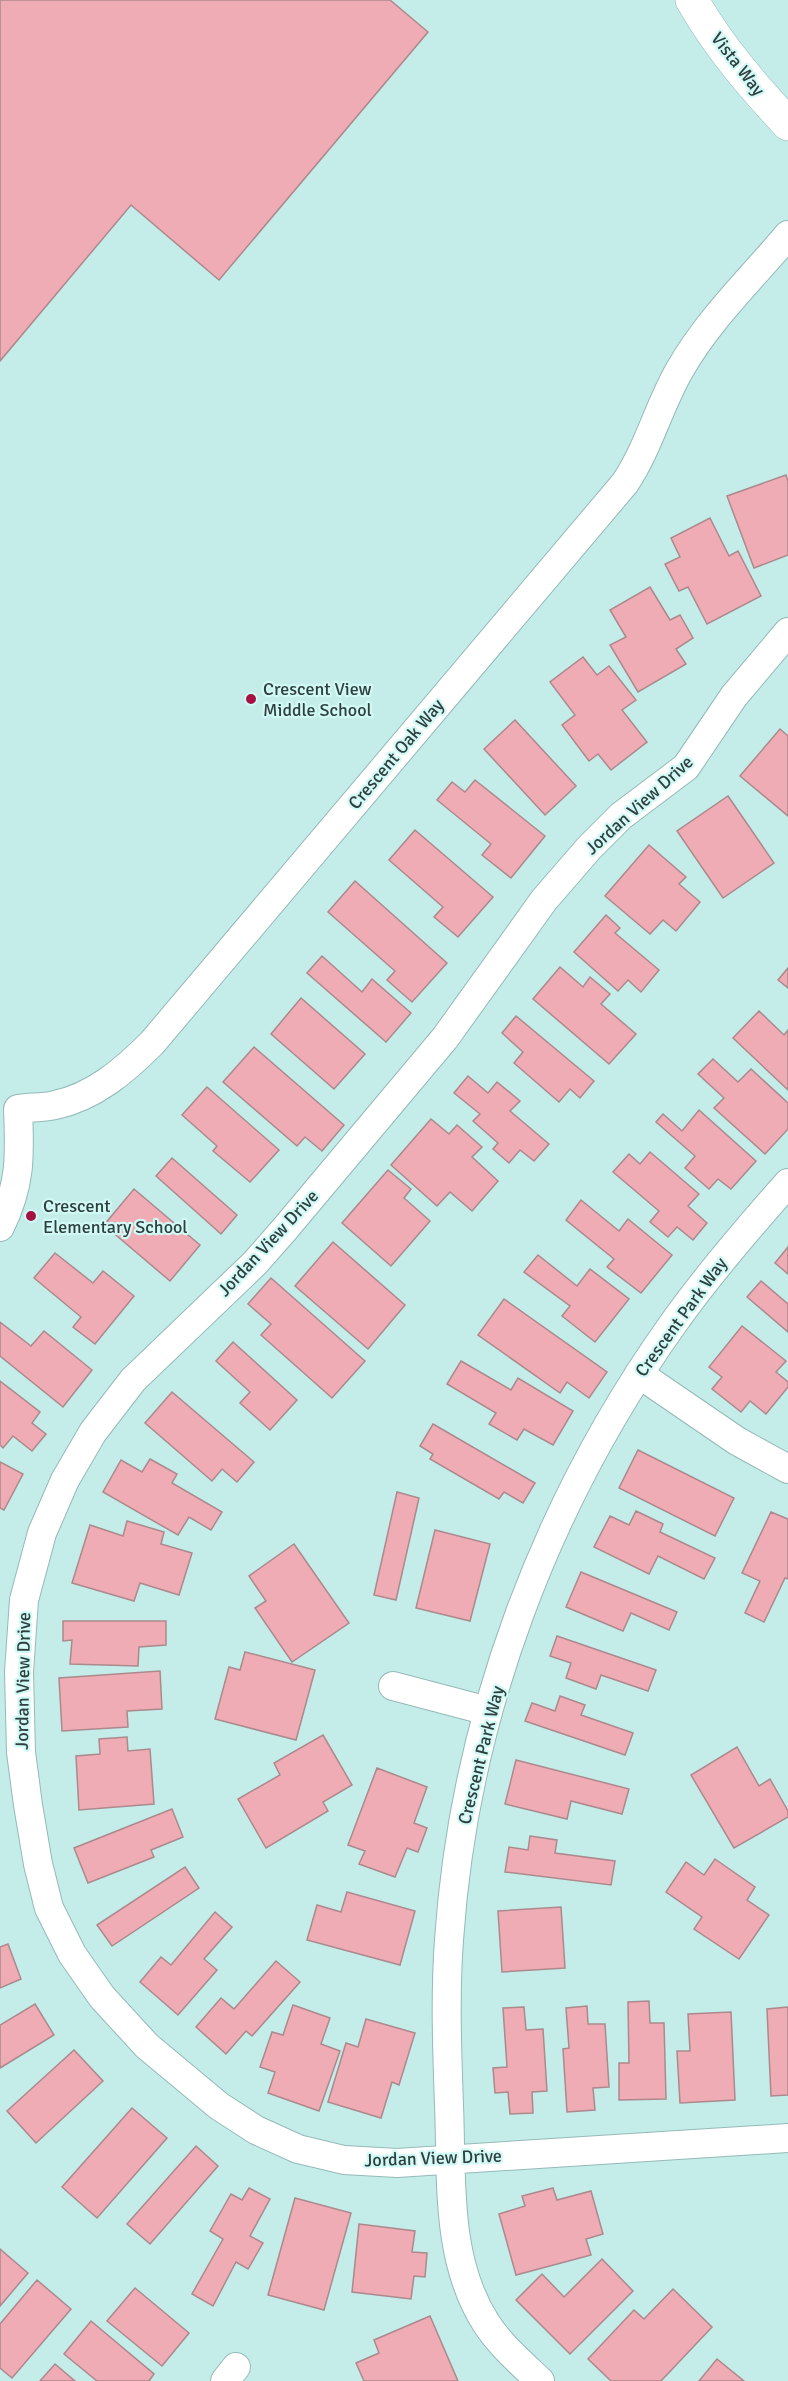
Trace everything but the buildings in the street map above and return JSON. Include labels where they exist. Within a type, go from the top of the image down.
[{"type":"street","name":"Vista Way","points":[[692,0],[725,51],[788,124]]},
{"type":"street","name":"Crescent Oak Way","points":[[0,1227],[15,1189],[20,1160],[18,1109],[56,1105],[92,1091],[125,1070],[152,1043],[625,483],[644,452],[670,388],[689,354],[788,235]]},
{"type":"street","name":"Jordan View Drive","points":[[788,632],[734,696],[686,767],[621,816],[589,848],[544,900],[446,1038],[284,1230],[255,1263],[134,1380],[93,1432],[65,1480],[42,1533],[24,1600],[20,1672],[11,1753],[50,1908],[72,1954],[102,1997],[147,2046],[219,2106],[255,2130],[298,2149],[344,2160],[397,2163],[788,2138]]},
{"type":"street","name":"Crescent Park Way","points":[[540,2381],[514,2358],[486,2324],[466,2284],[455,2242],[447,2050],[448,1941],[456,1864],[470,1787],[488,1711],[527,1592],[567,1502],[602,1435],[639,1374],[676,1320],[740,1237],[788,1183]]},
{"type":"street","points":[[639,1374],[737,1441],[788,1469]]},
{"type":"street","points":[[393,1686],[488,1711]]},
{"type":"place","name":"Crescent View Middle School","points":[[251,699]]},
{"type":"place","name":"Crescent Elementary School","points":[[31,1216]]}]
